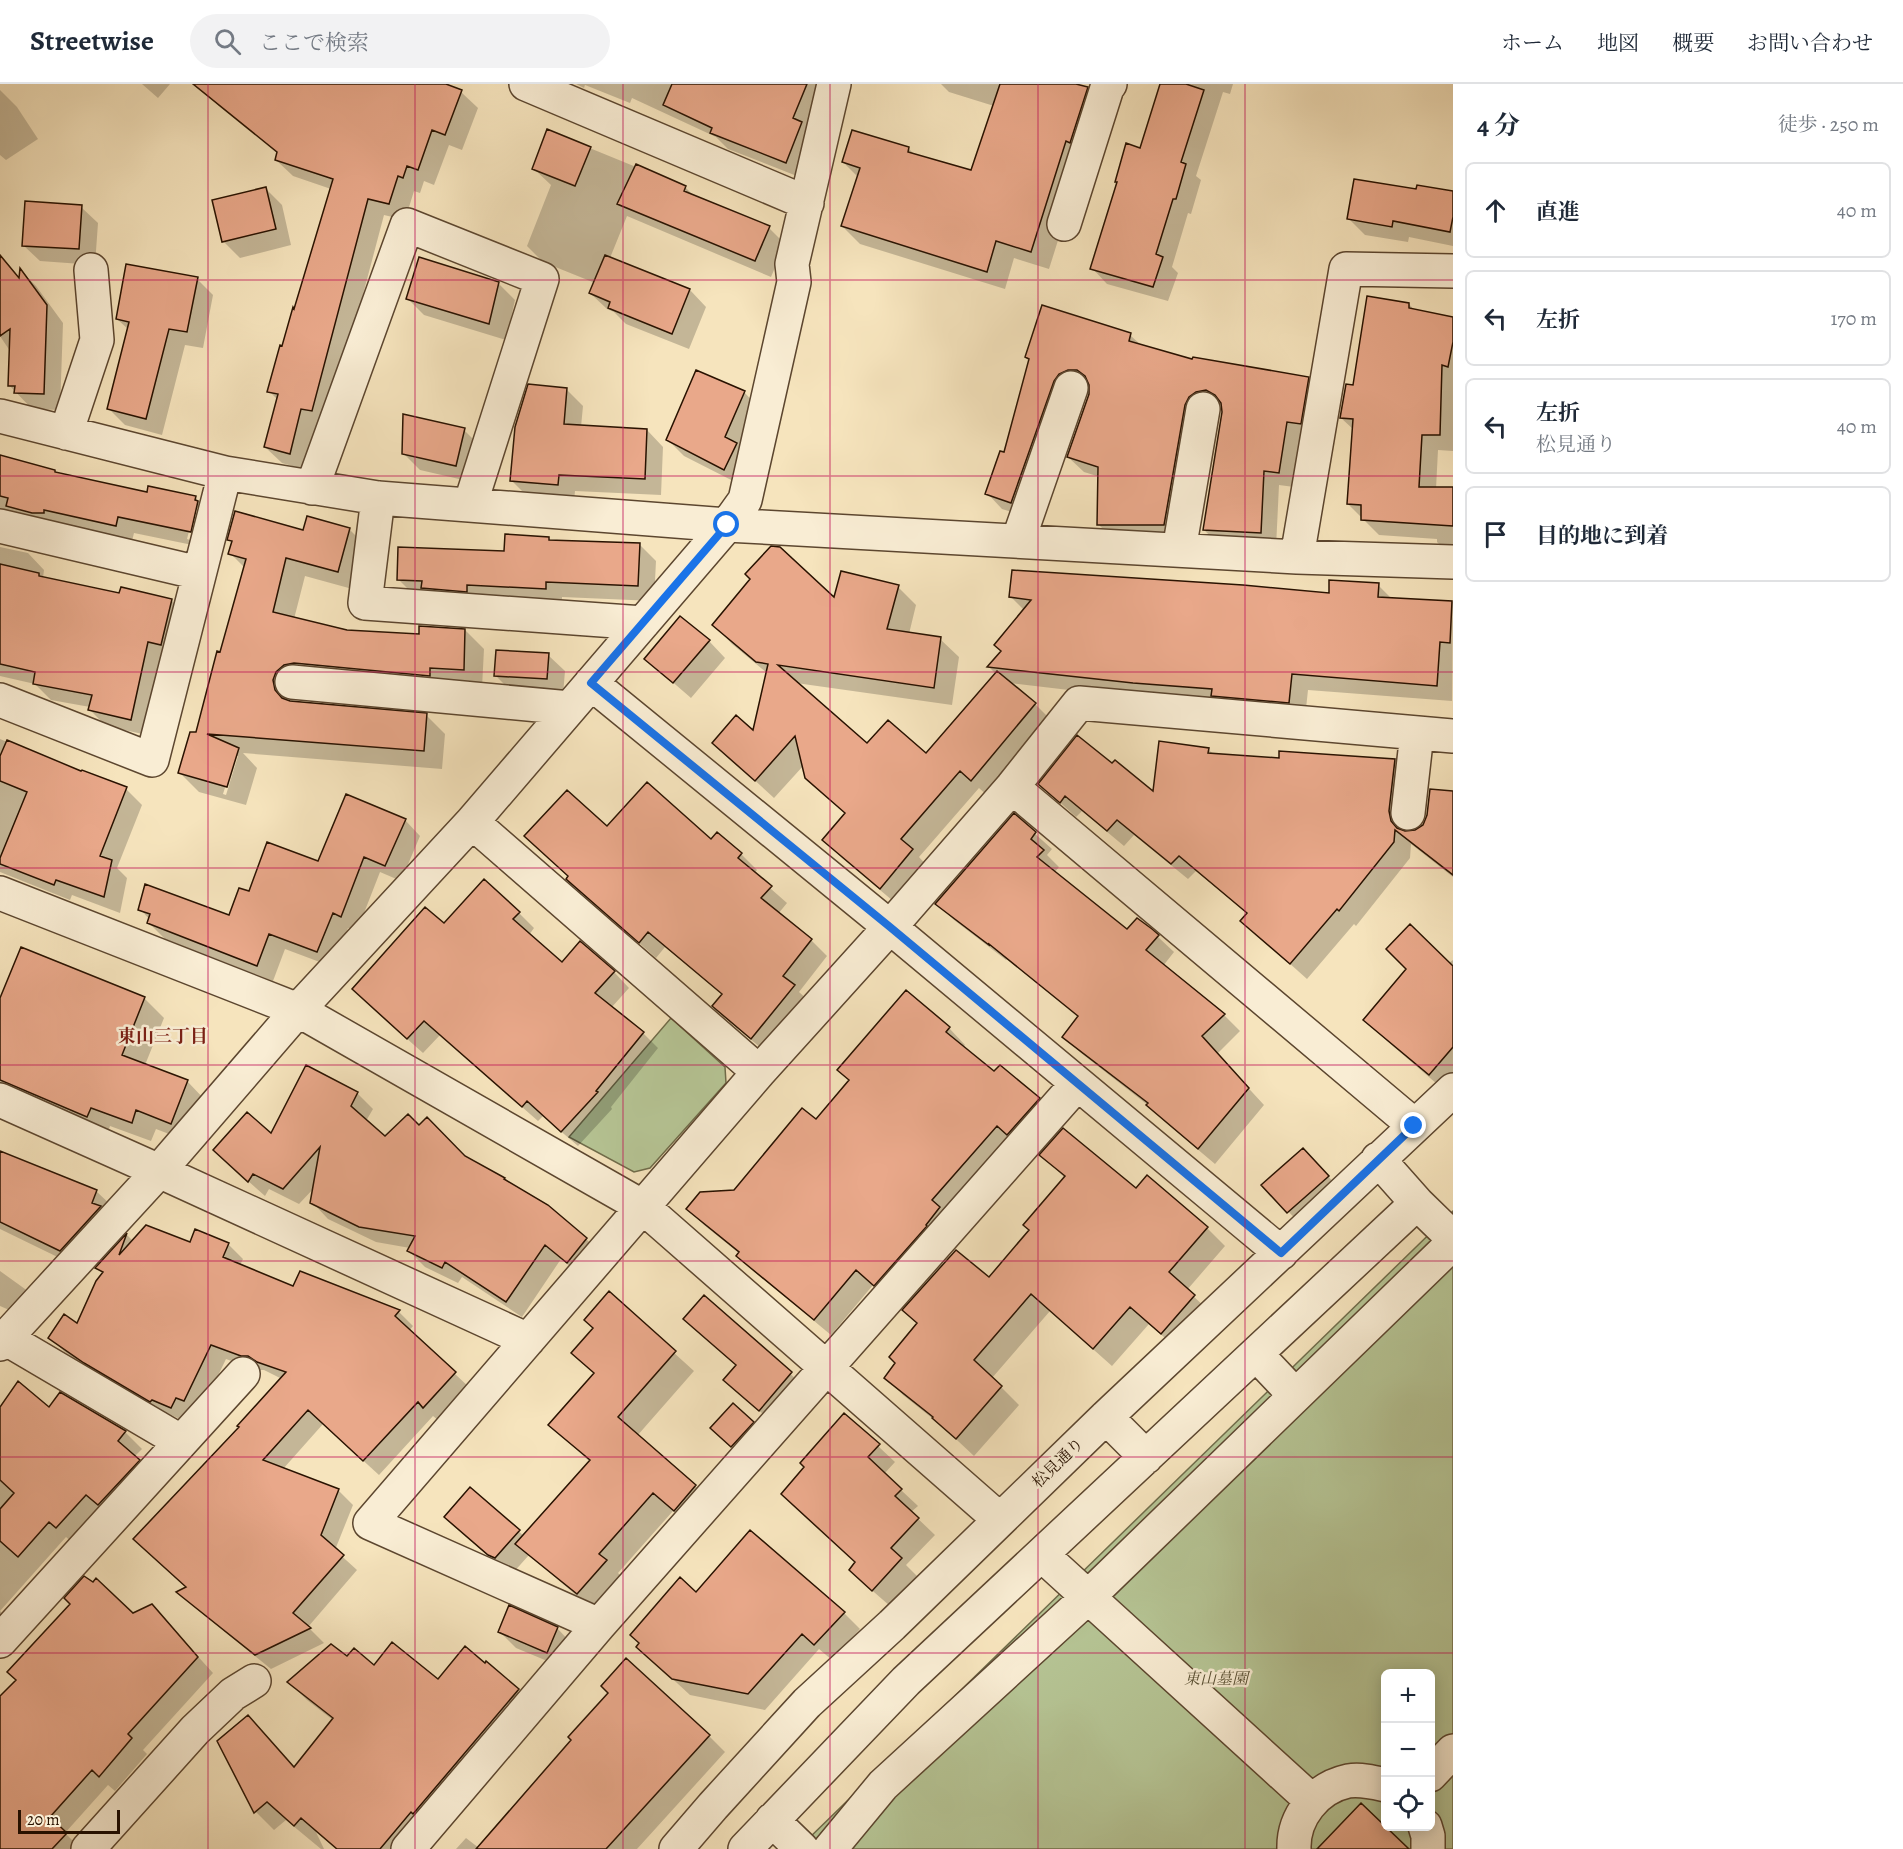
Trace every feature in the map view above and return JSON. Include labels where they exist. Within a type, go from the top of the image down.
[{"type":"street","points":[[526,84],[807,202]]},
{"type":"street","points":[[180,1441],[4,1336],[159,1171],[298,1010],[472,822],[727,525],[745,500],[794,282],[792,264],[834,84]]},
{"type":"street","points":[[1064,224],[1110,84]]},
{"type":"street","points":[[312,488],[407,225],[542,279],[470,505]]},
{"type":"street","points":[[1297,556],[1346,269],[1453,271]]},
{"type":"street","points":[[66,433],[97,340],[91,270]]},
{"type":"street","points":[[1018,541],[1071,388]]},
{"type":"street","points":[[1179,550],[1203,409]]},
{"type":"street","points":[[0,416],[225,473],[378,498],[727,525],[1179,550],[1453,562]]},
{"type":"street","points":[[0,700],[152,760],[225,473]]},
{"type":"street","points":[[378,498],[365,603],[643,623]]},
{"type":"street","points":[[0,526],[199,573]]},
{"type":"street","points":[[292,682],[570,708]]},
{"type":"street","points":[[591,683],[890,927],[1281,1253]]},
{"type":"street","points":[[599,1625],[370,1522],[759,1072],[1012,787],[1079,703],[1453,736]]},
{"type":"street","points":[[1408,813],[1417,733]]},
{"type":"street","points":[[1012,787],[1414,1126]]},
{"type":"street","points":[[472,822],[759,1072]]},
{"type":"street","points":[[0,893],[298,1010],[642,1207],[999,1519]]},
{"type":"street","points":[[408,1849],[599,1625],[1077,1084]]},
{"type":"street","name":"松見通り","points":[[676,1849],[807,1703],[1453,1090]]},
{"type":"street","points":[[0,1100],[528,1340]]},
{"type":"street","points":[[1378,1159],[1417,1203],[1453,1238]]},
{"type":"street","points":[[745,1849],[906,1681],[1417,1203]]},
{"type":"street","points":[[830,1849],[883,1785],[1087,1598],[1453,1243]]},
{"type":"street","points":[[1256,1354],[1295,1395]]},
{"type":"street","points":[[0,1641],[243,1374]]},
{"type":"street","points":[[1106,1417],[1146,1457]]},
{"type":"street","points":[[1042,1554],[1087,1598],[1312,1801]]},
{"type":"street","points":[[868,1646],[906,1681]]},
{"type":"street","points":[[88,1849],[195,1730],[233,1694],[254,1681]]},
{"type":"street","points":[[1435,1771],[1453,1751]]},
{"type":"street","points":[[1294,1849],[1293,1839],[1299,1819],[1312,1801],[1328,1789],[1348,1781],[1370,1781],[1381,1784]]},
{"type":"street","points":[[772,1820],[802,1849]]},
{"type":"street","points":[[1426,1831],[1428,1849]]},
{"type":"green space","points":[[671,1018],[725,1067],[726,1083],[650,1168],[634,1172],[569,1137]]},
{"type":"green space","name":"東山墓園","points":[[1453,1211],[1453,1849],[799,1849],[804,1843]]},
{"type":"building","points":[[193,84],[446,84],[462,90],[445,135],[432,130],[418,170],[407,166],[403,178],[398,176],[389,204],[368,199],[312,411],[301,409],[290,454],[264,447],[278,394],[267,392],[333,179],[275,160],[277,152]]},
{"type":"building","points":[[672,84],[807,84],[793,118],[802,122],[786,163],[710,133],[712,128],[663,105]]},
{"type":"building","points":[[1000,84],[1076,84],[1088,87],[1070,143],[1066,141],[1031,252],[996,241],[987,272],[841,226],[860,168],[842,162],[852,130],[909,147],[908,152],[971,170]]},
{"type":"building","points":[[1160,84],[1186,84],[1204,90],[1181,162],[1186,164],[1176,199],[1173,199],[1156,254],[1163,257],[1153,287],[1090,269],[1117,182],[1115,182],[1126,143],[1140,148]]},
{"type":"building","points":[[547,129],[591,147],[575,186],[532,169]]},
{"type":"building","points":[[636,164],[686,186],[684,191],[770,226],[755,261],[617,204]]},
{"type":"building","points":[[1354,179],[1416,189],[1417,185],[1453,191],[1453,217],[1450,232],[1393,221],[1392,227],[1347,219]]},
{"type":"building","points":[[266,187],[276,229],[222,242],[212,200]]},
{"type":"building","points":[[25,201],[82,205],[79,249],[22,246]]},
{"type":"building","points":[[0,255],[19,278],[20,268],[47,305],[44,394],[14,393],[15,386],[8,386],[10,329],[0,336]]},
{"type":"building","points":[[605,255],[690,289],[672,334],[608,308],[610,302],[589,293]]},
{"type":"building","points":[[419,257],[499,282],[489,324],[406,299]]},
{"type":"building","points":[[126,264],[198,277],[187,332],[169,329],[146,419],[107,409],[129,322],[116,319]]},
{"type":"building","points":[[1367,296],[1409,303],[1409,308],[1453,317],[1453,342],[1448,367],[1442,365],[1440,435],[1422,435],[1419,487],[1453,487],[1453,526],[1361,520],[1361,505],[1347,504],[1353,419],[1340,418],[1346,384],[1353,385]]},
{"type":"building","points":[[1042,305],[1131,333],[1129,341],[1192,359],[1193,357],[1309,377],[1301,424],[1287,422],[1279,473],[1264,471],[1261,533],[1203,530],[1222,412],[1221,403],[1215,395],[1206,390],[1196,392],[1189,397],[1185,405],[1164,525],[1097,525],[1098,467],[1067,457],[1089,394],[1089,385],[1085,376],[1077,370],[1068,370],[1059,374],[1054,381],[1011,503],[985,494],[1000,451],[1004,452],[1029,359],[1025,357]]},
{"type":"building","points":[[696,370],[745,391],[725,437],[737,443],[724,470],[666,440]]},
{"type":"building","points":[[528,384],[567,388],[564,424],[647,429],[645,479],[559,475],[558,485],[510,481],[515,427]]},
{"type":"building","points":[[403,414],[465,428],[456,466],[402,454]]},
{"type":"building","points":[[0,455],[55,470],[55,472],[147,492],[148,486],[196,496],[195,500],[198,501],[191,532],[118,517],[116,526],[44,510],[44,513],[32,513],[6,506],[8,498],[0,496]]},
{"type":"building","points":[[235,511],[303,530],[307,516],[350,528],[338,572],[286,558],[273,612],[347,630],[419,634],[419,626],[465,629],[464,670],[430,668],[430,676],[294,663],[284,665],[276,672],[273,680],[275,690],[282,698],[290,701],[427,713],[424,751],[207,734],[239,748],[227,787],[178,773],[190,732],[196,732],[217,651],[220,652],[246,559],[228,554],[232,541],[227,540]]},
{"type":"building","points":[[505,534],[549,537],[549,540],[640,543],[638,586],[546,582],[546,589],[467,585],[467,592],[421,588],[422,581],[397,580],[398,547],[504,551]]},
{"type":"building","points":[[771,546],[780,547],[834,597],[841,571],[899,585],[887,629],[941,637],[934,688],[778,665],[867,743],[888,720],[926,753],[997,671],[1036,703],[971,781],[960,771],[901,839],[913,849],[880,889],[822,840],[845,813],[805,778],[795,736],[755,781],[712,743],[736,715],[753,730],[768,664],[756,662],[712,625],[750,579],[745,574]]},
{"type":"building","points":[[0,564],[39,573],[39,576],[119,593],[121,587],[172,599],[161,645],[148,642],[131,720],[88,710],[92,695],[33,684],[35,672],[0,664]]},
{"type":"building","points":[[1012,570],[1329,593],[1329,580],[1379,583],[1378,597],[1452,601],[1450,643],[1440,642],[1437,686],[1292,674],[1289,703],[1211,696],[1212,689],[987,667],[1001,651],[994,645],[1031,600],[1009,597]]},
{"type":"building","points":[[680,616],[710,640],[673,683],[644,659]]},
{"type":"building","points":[[496,650],[549,653],[547,679],[494,676]]},
{"type":"building","points":[[1077,735],[1112,763],[1115,760],[1153,791],[1159,741],[1209,748],[1208,753],[1279,758],[1279,751],[1395,759],[1389,811],[1391,821],[1397,828],[1405,831],[1415,830],[1423,825],[1427,815],[1430,789],[1453,791],[1453,875],[1395,830],[1394,842],[1339,911],[1337,909],[1290,964],[1240,921],[1247,913],[1179,856],[1171,864],[1117,820],[1107,831],[1065,796],[1060,803],[1038,784]]},
{"type":"building","points":[[7,740],[81,771],[127,787],[100,856],[112,860],[104,897],[56,880],[54,885],[0,864],[0,858],[27,792],[0,781],[0,756]]},
{"type":"building","points":[[647,782],[711,839],[717,832],[742,853],[738,858],[772,886],[761,898],[812,939],[783,976],[795,985],[751,1039],[712,1006],[722,994],[648,932],[639,943],[566,879],[568,876],[524,836],[567,790],[607,826]]},
{"type":"building","points":[[346,794],[406,819],[385,866],[364,857],[341,917],[333,913],[317,952],[269,934],[257,966],[147,923],[150,914],[138,910],[145,884],[229,915],[239,888],[249,891],[267,842],[318,861]]},
{"type":"building","points":[[1014,813],[1036,832],[1031,839],[1044,850],[1037,857],[1127,929],[1137,918],[1152,929],[1159,935],[1146,950],[1225,1014],[1202,1036],[1249,1088],[1198,1149],[1146,1105],[1148,1103],[1062,1037],[1078,1016],[989,944],[935,904]]},
{"type":"building","points":[[484,879],[520,912],[513,919],[562,962],[580,941],[615,971],[595,993],[644,1032],[596,1091],[598,1092],[561,1132],[527,1101],[522,1107],[424,1021],[407,1039],[352,989],[425,907],[444,923]]},
{"type":"building","points":[[1410,924],[1453,966],[1453,1047],[1429,1075],[1363,1020],[1406,969],[1386,949]]},
{"type":"building","points":[[21,947],[145,997],[122,1055],[188,1080],[171,1124],[136,1110],[132,1123],[91,1108],[87,1117],[0,1080],[0,998]]},
{"type":"building","points":[[906,990],[950,1027],[946,1032],[994,1071],[1000,1065],[1040,1098],[1007,1135],[997,1126],[932,1200],[940,1207],[927,1226],[874,1286],[856,1270],[814,1320],[736,1256],[739,1252],[686,1209],[700,1192],[734,1190],[802,1108],[816,1119],[849,1080],[837,1070]]},
{"type":"building","points":[[306,1065],[358,1092],[351,1106],[385,1136],[408,1114],[419,1125],[427,1117],[465,1156],[548,1205],[587,1238],[567,1263],[545,1245],[506,1302],[445,1262],[442,1268],[407,1251],[415,1236],[359,1227],[310,1203],[320,1147],[283,1189],[253,1174],[248,1182],[213,1150],[247,1112],[271,1133]]},
{"type":"building","points":[[1063,1128],[1136,1188],[1147,1175],[1208,1227],[1169,1272],[1195,1295],[1161,1334],[1130,1307],[1093,1349],[1031,1294],[974,1360],[1002,1386],[956,1439],[933,1417],[884,1378],[895,1363],[889,1357],[917,1323],[902,1310],[956,1250],[989,1277],[1029,1230],[1023,1225],[1065,1176],[1039,1155]]},
{"type":"building","points":[[1303,1148],[1329,1176],[1287,1213],[1261,1185]]},
{"type":"building","points":[[0,1151],[97,1190],[92,1203],[101,1206],[60,1251],[0,1222]]},
{"type":"building","points":[[146,1225],[190,1242],[195,1229],[229,1243],[223,1257],[293,1286],[300,1271],[400,1310],[395,1316],[456,1372],[423,1408],[418,1402],[363,1461],[308,1410],[263,1460],[339,1489],[321,1535],[344,1555],[293,1613],[311,1628],[255,1655],[176,1592],[186,1587],[133,1539],[239,1427],[237,1426],[286,1372],[257,1362],[248,1356],[241,1356],[211,1345],[184,1401],[176,1398],[171,1408],[152,1400],[150,1402],[84,1363],[48,1338],[64,1314],[77,1323],[96,1281],[103,1272],[95,1268],[127,1233],[119,1255]]},
{"type":"building","points":[[609,1291],[676,1351],[618,1417],[696,1485],[674,1511],[653,1493],[599,1554],[607,1560],[577,1594],[515,1544],[590,1460],[548,1425],[594,1373],[571,1353],[593,1328],[584,1320]]},
{"type":"building","points":[[704,1295],[792,1372],[759,1411],[723,1380],[736,1365],[683,1319]]},
{"type":"building","points":[[18,1381],[49,1407],[60,1392],[126,1431],[118,1441],[140,1460],[98,1505],[86,1495],[56,1528],[49,1522],[18,1557],[0,1541],[0,1509],[14,1493],[0,1480],[0,1407]]},
{"type":"building","points":[[733,1403],[754,1422],[731,1447],[710,1428]]},
{"type":"building","points":[[844,1413],[880,1444],[868,1457],[902,1489],[895,1496],[919,1518],[891,1548],[902,1558],[872,1591],[849,1570],[855,1562],[781,1494],[804,1467],[800,1463]]},
{"type":"building","points":[[470,1487],[520,1530],[495,1558],[488,1555],[444,1517]]},
{"type":"building","points":[[750,1530],[845,1612],[814,1645],[802,1634],[748,1694],[672,1679],[636,1647],[639,1643],[630,1635],[680,1577],[696,1592]]},
{"type":"building","points":[[84,1576],[93,1582],[96,1578],[133,1613],[152,1604],[198,1657],[128,1734],[132,1738],[99,1777],[92,1770],[50,1817],[67,1833],[52,1849],[0,1849],[0,1696],[16,1680],[7,1672],[70,1604],[64,1598]]},
{"type":"building","points":[[509,1605],[558,1627],[547,1653],[498,1632]]},
{"type":"building","points":[[392,1642],[438,1679],[465,1646],[519,1689],[413,1814],[411,1812],[380,1849],[337,1849],[301,1818],[294,1826],[267,1802],[254,1813],[217,1741],[248,1715],[294,1767],[333,1718],[287,1682],[331,1644],[347,1656],[354,1648],[374,1665]]},
{"type":"building","points":[[626,1658],[710,1735],[606,1849],[476,1849],[571,1740],[568,1737],[608,1693],[601,1686]]},
{"type":"building","points":[[1361,1803],[1381,1822],[1381,1831],[1390,1831],[1409,1849],[1317,1849]]},
{"type":"district","name":"東山三丁目","points":[[163,1036]]},
{"type":"route","points":[[727,525],[591,683],[890,927],[1281,1253],[1414,1126]]}]
